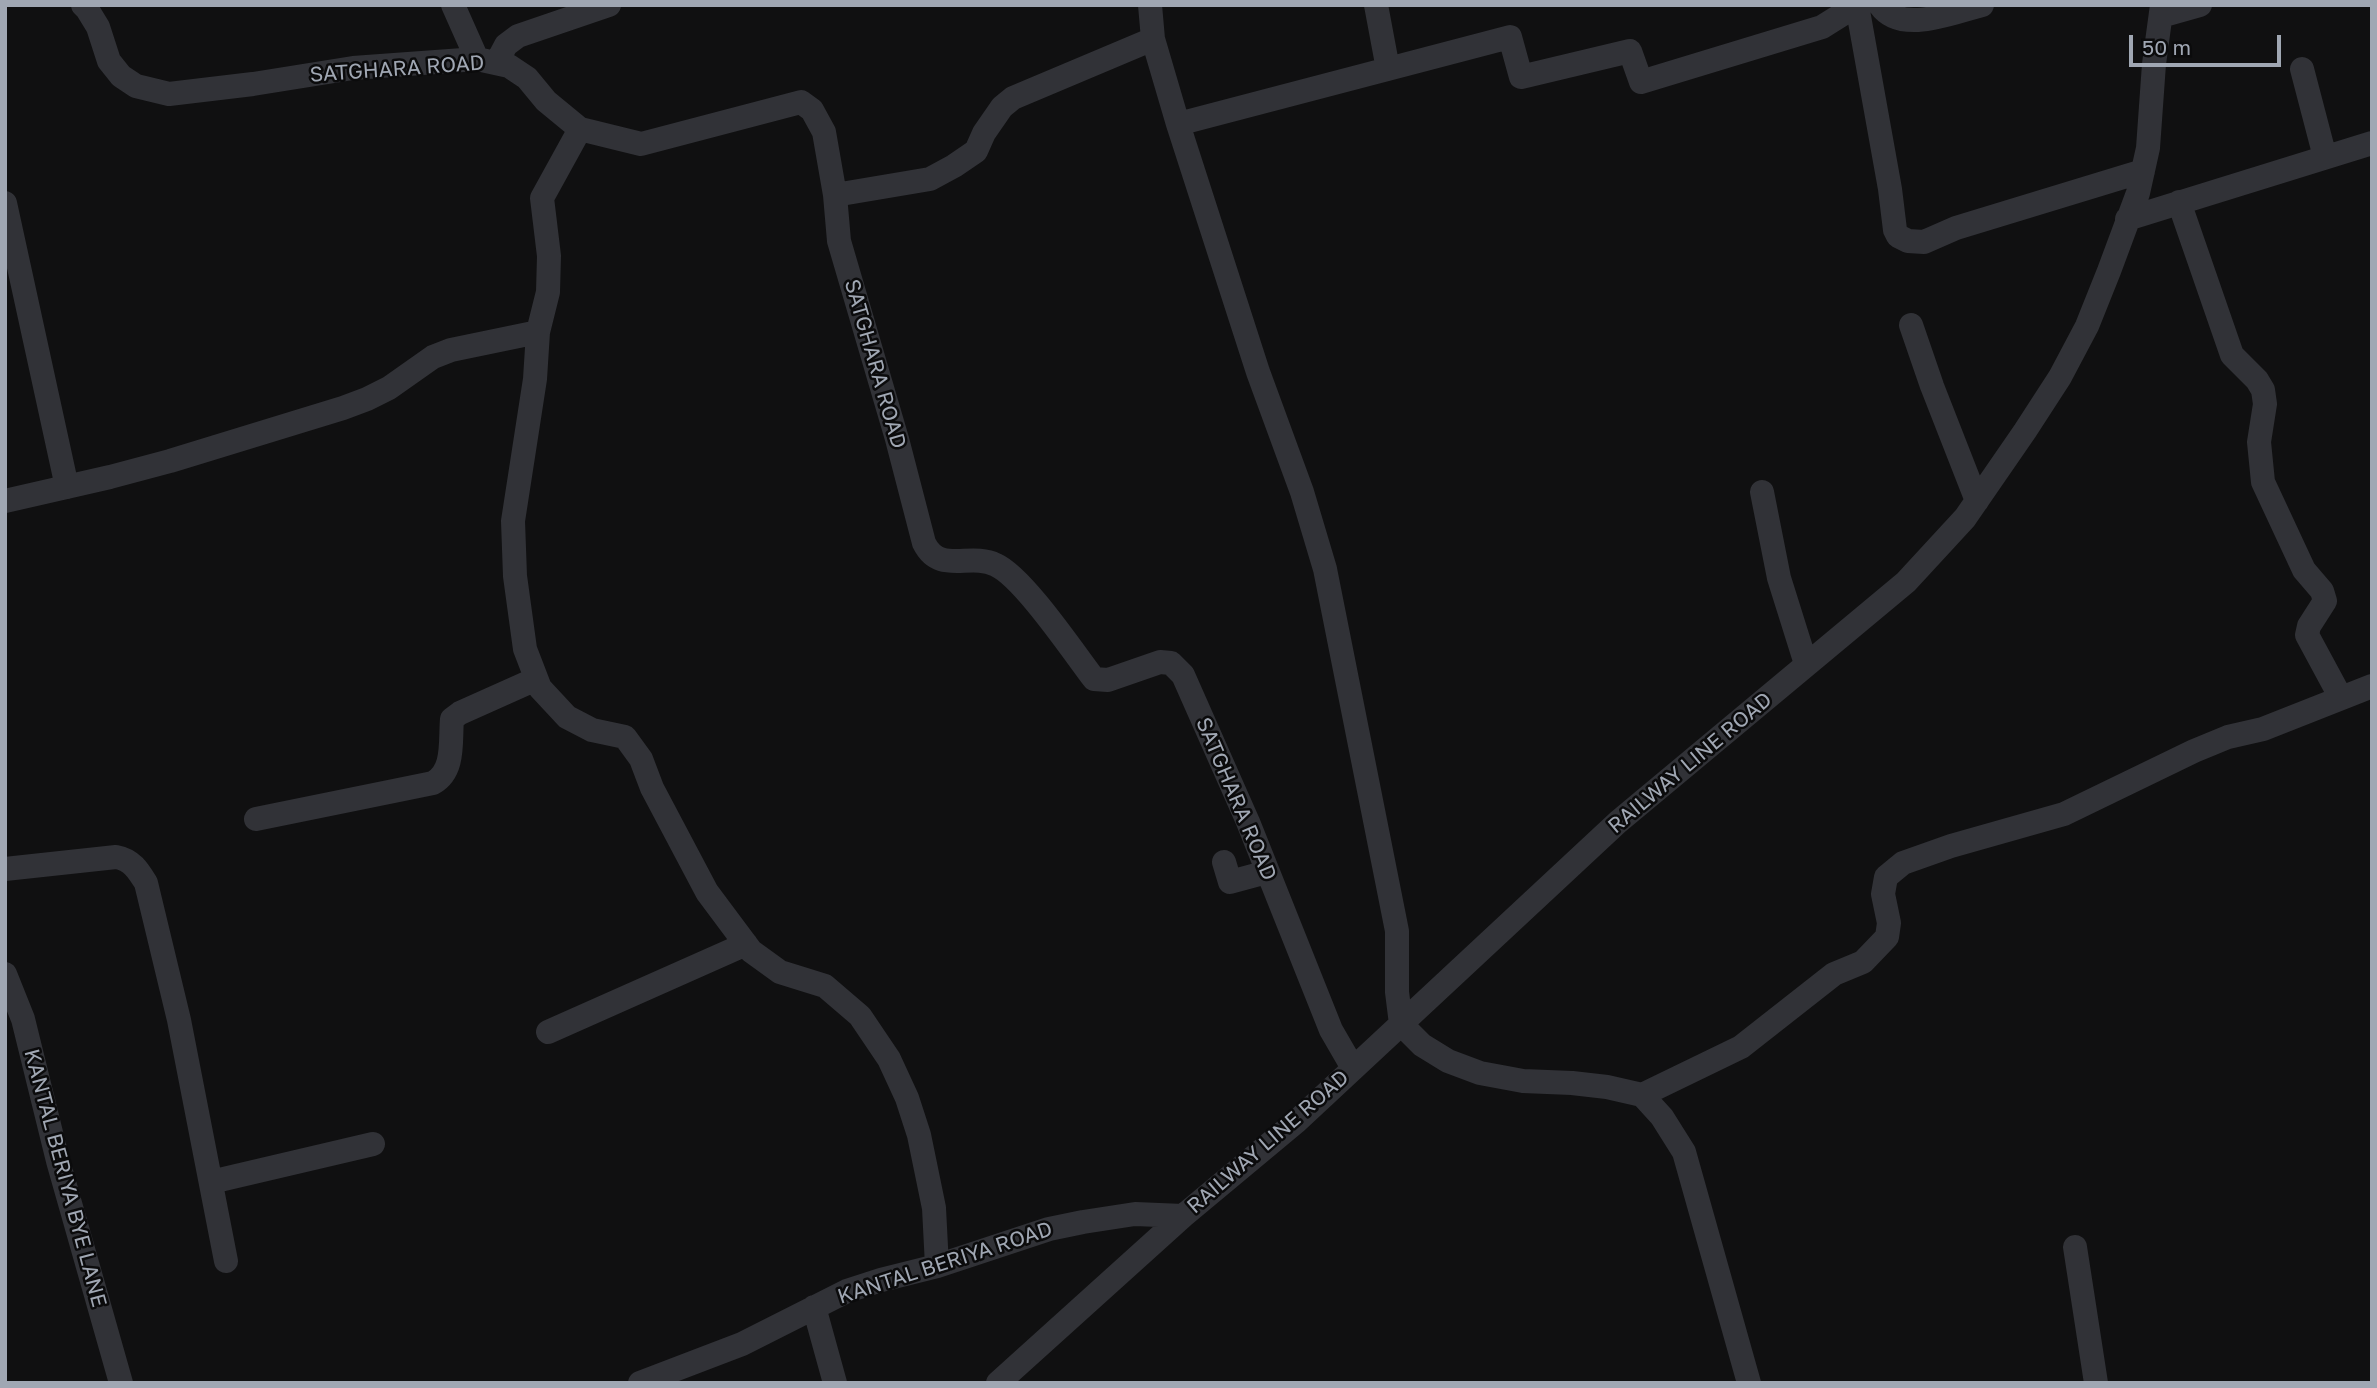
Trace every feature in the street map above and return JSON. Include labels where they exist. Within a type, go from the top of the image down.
[{"type":"street","name":"SATGHARA ROAD","points":[[83,5],[98,27],[109,61],[121,76],[136,86],[169,94],[253,85],[353,68],[487,60],[509,65],[527,78],[546,101],[580,129],[641,144],[801,102],[812,110],[824,132],[835,195],[839,241],[897,439],[924,544],[929,553],[935,559],[944,561],[982,559],[999,566],[1016,581],[1094,679],[1108,680],[1160,662],[1171,663],[1183,675],[1248,822],[1331,1030],[1353,1068]]},
{"type":"street","points":[[453,5],[487,60],[518,36],[609,5]]},
{"type":"street","points":[[1150,5],[1153,39],[1178,124],[1258,372],[1302,492],[1325,569],[1397,931],[1397,992],[1401,1024],[1422,1045],[1448,1061],[1480,1073],[1523,1081],[1584,1084],[1642,1095],[1741,1047],[1834,974],[1863,962],[1887,937],[1889,923],[1883,894],[1886,877],[1903,863],[1951,846],[2064,814],[2194,751],[2228,737],[2263,729],[2372,686]]},
{"type":"street","points":[[1377,5],[1388,69]]},
{"type":"street","points":[[1178,124],[1510,37],[1521,77],[1630,51],[1641,82],[1822,26],[1857,5],[1898,236],[1908,241],[1924,242],[1956,228],[2143,172]]},
{"type":"street","points":[[1880,5],[1900,20],[1915,21],[1982,5]]},
{"type":"street","points":[[2162,11],[2200,5]]},
{"type":"street","name":"RAILWAY LINE ROAD","points":[[998,1383],[1183,1216],[1297,1121],[1618,822],[1906,582],[1940,547],[1977,501],[2025,431],[2066,366],[2087,326],[2138,193],[2143,172],[2148,148],[2154,64],[2162,11]]},
{"type":"street","points":[[835,195],[930,179],[976,151],[997,113],[1013,98],[1153,39]]},
{"type":"street","points":[[2302,69],[2325,158]]},
{"type":"street","points":[[580,129],[542,198],[549,256],[548,292],[538,332],[535,379],[513,522],[515,576],[525,649],[540,688],[566,717],[592,730],[625,737],[641,760],[652,788],[707,892],[751,951],[780,972],[825,986],[860,1016],[889,1059],[907,1098],[919,1135],[934,1208],[937,1266]]},
{"type":"street","points":[[2127,219],[2372,143]]},
{"type":"street","points":[[2179,202],[2232,355],[2257,380],[2263,390],[2265,404],[2259,442],[2263,482],[2304,570],[2322,591],[2325,601],[2309,626],[2307,635],[2341,698]]},
{"type":"street","points":[[5,203],[67,487]]},
{"type":"street","points":[[1911,325],[1932,387],[1977,501]]},
{"type":"street","points":[[5,501],[170,461],[343,408],[389,388],[433,357],[451,350],[538,332]]},
{"type":"street","points":[[1762,492],[1779,578],[1806,664]]},
{"type":"street","points":[[256,819],[433,783],[448,769],[452,719],[536,679]]},
{"type":"street","points":[[5,869],[116,858],[125,859],[137,868],[146,883],[179,1020],[226,1261]]},
{"type":"street","points":[[1224,862],[1230,882],[1267,872]]},
{"type":"street","points":[[548,1032],[746,944]]},
{"type":"street","name":"KANTAL BERIYA BYE LANE","points":[[5,974],[14,1021],[58,1161],[121,1383]]},
{"type":"street","points":[[1642,1095],[1662,1117],[1684,1152],[1749,1383]]},
{"type":"street","points":[[211,1182],[373,1144]]},
{"type":"street","name":"KANTAL BERIYA ROAD","points":[[640,1383],[742,1344],[847,1291],[937,1266],[1049,1229],[1135,1214],[1183,1216]]},
{"type":"street","points":[[2075,1247],[2096,1383]]},
{"type":"street","points":[[814,1307],[835,1383]]}]
